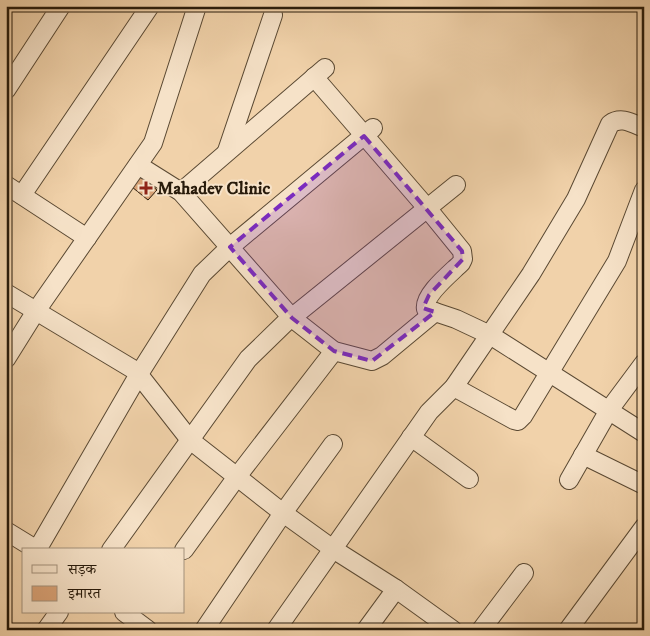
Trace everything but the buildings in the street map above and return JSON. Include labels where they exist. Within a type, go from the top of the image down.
[{"type":"street","points":[[6,90],[61,6]]},
{"type":"street","points":[[22,195],[150,6]]},
{"type":"street","points":[[6,359],[36,311],[153,143],[197,6]]},
{"type":"street","points":[[227,152],[273,14]]},
{"type":"street","points":[[181,192],[320,72],[462,251],[463,259],[429,295],[425,304],[426,309],[456,319],[490,335],[644,433]]},
{"type":"street","points":[[276,630],[429,412],[454,387],[531,274],[576,199],[610,124],[621,119],[644,128]]},
{"type":"street","points":[[38,548],[139,374],[202,274],[230,247],[369,132]]},
{"type":"street","points":[[138,165],[181,192],[292,318],[334,352],[372,361],[382,356],[435,312]]},
{"type":"street","points":[[112,548],[248,359],[292,318],[456,184]]},
{"type":"street","points":[[6,185],[87,238]]},
{"type":"street","points":[[454,387],[514,420],[518,421],[523,416],[617,262],[644,190]]},
{"type":"street","points":[[6,293],[136,371],[190,440],[236,478],[334,549],[396,589],[450,629]]},
{"type":"street","points":[[185,549],[236,478],[334,352]]},
{"type":"street","points":[[569,480],[609,410],[644,363]]},
{"type":"street","points":[[411,437],[469,479]]},
{"type":"street","points":[[204,630],[283,513],[333,444]]},
{"type":"street","points":[[583,455],[644,485]]},
{"type":"street","points":[[568,630],[644,527]]},
{"type":"street","points":[[6,531],[34,548]]},
{"type":"street","points":[[481,630],[524,573]]},
{"type":"street","points":[[366,630],[396,589]]},
{"type":"street","points":[[46,630],[58,614]]},
{"type":"street","points":[[131,615],[148,630]]},
{"type":"highlighted area","points":[[364,136],[462,251],[463,259],[429,295],[423,308],[435,312],[372,361],[334,351],[292,318],[230,247]]},
{"type":"place","name":"Mahadev Clinic","points":[[146,188]]}]
